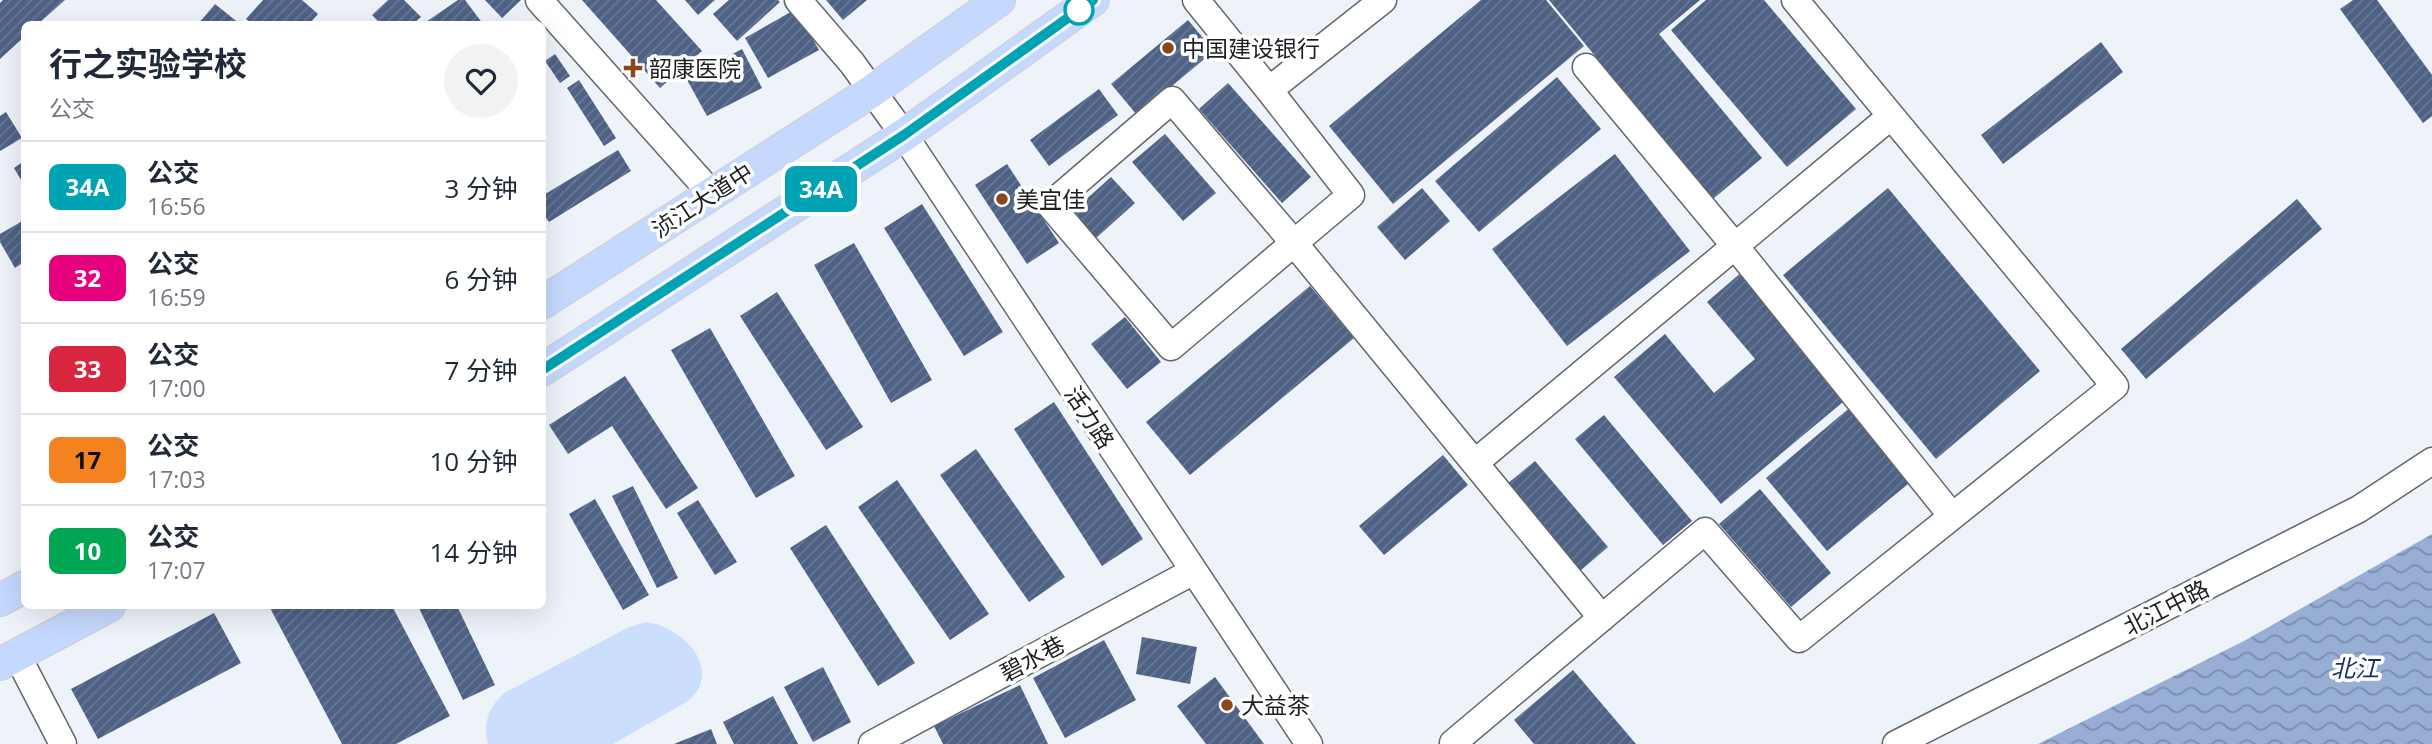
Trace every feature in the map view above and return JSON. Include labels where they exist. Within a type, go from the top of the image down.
[{"type":"main road","name":"浈江大道中","points":[[547,292],[712,194],[872,91],[999,0]]},
{"type":"main road","points":[[546,367],[904,135],[1093,0]]},
{"type":"main road","points":[[0,600],[21,589]]},
{"type":"main road","points":[[8,660],[103,609]]},
{"type":"street","points":[[539,0],[712,194]]},
{"type":"street","name":"活力路","points":[[799,0],[904,135],[1192,572],[1309,744]]},
{"type":"street","points":[[1196,0],[1351,195],[1294,243],[1171,347],[1050,205],[1172,100],[1294,243],[1477,461],[1602,618]]},
{"type":"street","points":[[1269,90],[1383,0]]},
{"type":"street","points":[[1453,743],[1705,531],[1799,639],[2115,386],[1796,0]]},
{"type":"street","points":[[1586,66],[1952,516]]},
{"type":"street","points":[[1477,461],[1891,116]]},
{"type":"street","name":"北江中路","points":[[1896,744],[2359,509],[2432,461]]},
{"type":"street","name":"碧水巷","points":[[872,744],[1192,572]]},
{"type":"street","points":[[8,660],[63,744]]},
{"type":"shaded area","points":[[646,622],[674,632],[695,652],[701,664],[702,676],[698,689],[688,701],[613,744],[488,744],[488,716],[504,693],[629,627]]},
{"type":"water","name":"北江","points":[[2432,534],[2432,744],[2038,744],[2244,641]]},
{"type":"building","points":[[3,0],[65,0],[41,21],[21,21],[21,40],[0,59],[0,3]]},
{"type":"building","points":[[263,0],[302,0],[318,14],[312,21],[246,19]]},
{"type":"building","points":[[388,0],[404,0],[421,17],[416,21],[378,21],[372,15]]},
{"type":"building","points":[[458,0],[465,0],[481,21],[427,21]]},
{"type":"building","points":[[485,0],[521,0],[502,18]]},
{"type":"building","points":[[582,0],[656,0],[702,51],[660,88]]},
{"type":"building","points":[[685,0],[715,0],[698,15]]},
{"type":"building","points":[[729,0],[780,2],[737,41],[713,14]]},
{"type":"building","points":[[826,0],[867,0],[843,20]]},
{"type":"building","points":[[1481,0],[1546,0],[1584,46],[1393,204],[1329,126]]},
{"type":"building","points":[[1549,0],[1700,0],[1659,34],[1762,158],[1713,199]]},
{"type":"building","points":[[1706,0],[1764,0],[1856,109],[1787,167],[1671,30]]},
{"type":"building","points":[[2353,0],[2377,0],[2432,75],[2432,116],[2423,123],[2340,9]]},
{"type":"building","points":[[215,4],[236,21],[201,21]]},
{"type":"building","points":[[796,9],[819,50],[768,78],[745,38]]},
{"type":"building","points":[[1188,20],[1214,51],[1137,115],[1111,84]]},
{"type":"building","points":[[2101,42],[2123,72],[2003,164],[1981,135]]},
{"type":"building","points":[[742,49],[762,88],[707,116],[686,78]]},
{"type":"building","points":[[555,54],[570,76],[560,83],[546,60]]},
{"type":"building","points":[[1557,77],[1601,129],[1479,232],[1435,181]]},
{"type":"building","points":[[579,80],[616,138],[604,146],[567,88]]},
{"type":"building","points":[[1228,83],[1311,177],[1282,203],[1199,109]]},
{"type":"building","points":[[1099,89],[1118,115],[1049,166],[1030,140]]},
{"type":"building","points":[[6,112],[21,139],[0,151],[0,116]]},
{"type":"building","points":[[1165,134],[1216,193],[1183,221],[1132,162]]},
{"type":"building","points":[[618,150],[631,171],[549,222],[546,218],[546,194]]},
{"type":"building","points":[[1615,154],[1690,251],[1567,346],[1492,249]]},
{"type":"building","points":[[21,163],[21,180],[14,168]]},
{"type":"building","points":[[1007,164],[1059,243],[1027,264],[975,185]]},
{"type":"building","points":[[1111,177],[1135,203],[1095,239],[1071,213]]},
{"type":"building","points":[[1422,188],[1450,221],[1405,260],[1377,227]]},
{"type":"building","points":[[1888,188],[2040,371],[1936,459],[1783,275]]},
{"type":"building","points":[[2297,199],[2322,229],[2146,379],[2121,349]]},
{"type":"building","points":[[922,204],[1003,332],[964,356],[884,228]]},
{"type":"building","points":[[21,222],[21,264],[15,268],[0,242],[0,234]]},
{"type":"building","points":[[854,243],[932,380],[891,403],[814,265]]},
{"type":"building","points":[[1743,271],[1849,397],[1721,504],[1614,377],[1665,334],[1714,393],[1755,359],[1707,302]]},
{"type":"building","points":[[1310,286],[1354,338],[1190,475],[1146,422]]},
{"type":"building","points":[[777,292],[863,427],[826,450],[740,316]]},
{"type":"building","points":[[1125,317],[1161,362],[1127,389],[1091,344]]},
{"type":"building","points":[[710,328],[795,476],[756,498],[671,350]]},
{"type":"building","points":[[625,376],[698,488],[666,509],[612,426],[568,454],[549,425]]},
{"type":"building","points":[[1054,402],[1143,539],[1102,566],[1014,429]]},
{"type":"building","points":[[1853,405],[1914,479],[1827,551],[1766,478]]},
{"type":"building","points":[[1604,415],[1692,521],[1663,545],[1575,439]]},
{"type":"building","points":[[976,449],[1065,577],[1029,602],[940,475]]},
{"type":"building","points":[[1443,455],[1468,485],[1384,555],[1359,526]]},
{"type":"building","points":[[1535,461],[1608,547],[1580,571],[1507,484]]},
{"type":"building","points":[[897,480],[989,614],[950,640],[858,507]]},
{"type":"building","points":[[633,486],[678,578],[657,588],[612,496]]},
{"type":"building","points":[[1760,489],[1831,573],[1791,607],[1719,524]]},
{"type":"building","points":[[595,499],[649,595],[623,610],[569,514]]},
{"type":"building","points":[[698,500],[737,562],[715,575],[677,513]]},
{"type":"building","points":[[826,525],[915,663],[878,686],[790,548]]},
{"type":"building","points":[[271,609],[394,609],[450,716],[396,744],[342,744]]},
{"type":"building","points":[[419,609],[458,609],[495,685],[463,700]]},
{"type":"building","points":[[214,613],[241,663],[98,739],[71,689]]},
{"type":"building","points":[[1142,637],[1197,647],[1190,684],[1136,674]]},
{"type":"building","points":[[1104,640],[1136,700],[1065,738],[1033,678]]},
{"type":"building","points":[[823,667],[851,722],[813,742],[784,687]]},
{"type":"building","points":[[1573,670],[1636,744],[1534,744],[1514,720]]},
{"type":"building","points":[[1215,677],[1264,744],[1206,744],[1177,706]]},
{"type":"building","points":[[1020,685],[1048,744],[943,744],[934,726]]},
{"type":"building","points":[[773,696],[798,744],[734,744],[723,722]]},
{"type":"building","points":[[711,729],[717,744],[674,744]]},
{"type":"bus line","name":"34A","points":[[546,367],[904,135],[1093,0]]},
{"type":"place","name":"中国建设银行","points":[[1168,48]]},
{"type":"place","name":"韶康医院","points":[[633,68]]},
{"type":"place","name":"美宜佳","points":[[1002,199]]},
{"type":"place","name":"大益茶","points":[[1227,705]]}]
